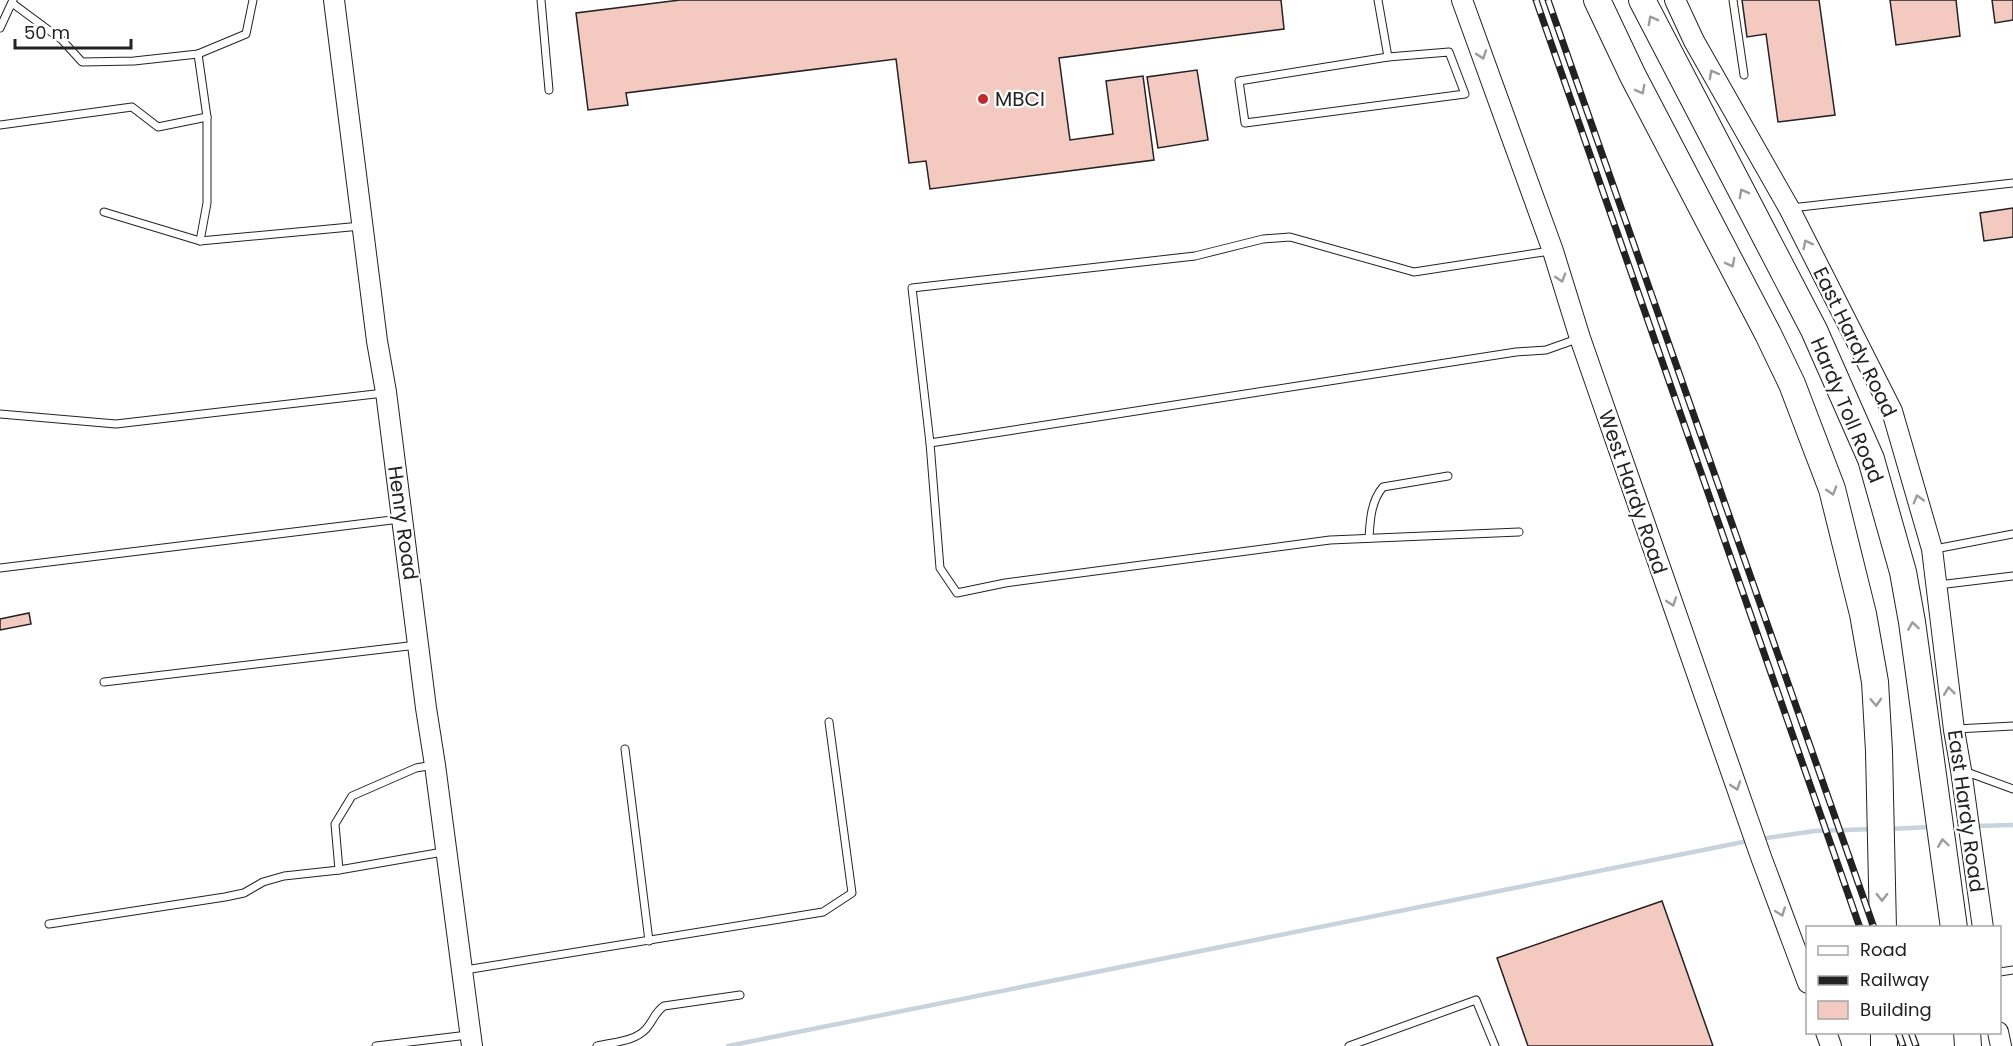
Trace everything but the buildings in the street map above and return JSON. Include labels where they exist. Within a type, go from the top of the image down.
[{"type":"highway","name":"Hardy Toll Road","points":[[1597,0],[1633,76],[1768,334],[1792,384],[1832,489],[1863,614],[1875,682],[1883,926]]},
{"type":"highway","name":"Hardy Toll Road","points":[[1642,0],[1814,330],[1871,459],[1903,572],[1912,622],[1954,926]]},
{"type":"main road","name":"Henry Road","points":[[334,0],[377,341],[386,392],[471,1040]]},
{"type":"main road","name":"West Hardy Road","points":[[1462,0],[1552,251],[1580,338],[1749,823],[1806,978]]},
{"type":"main road","name":"East Hardy Road","points":[[1675,0],[1694,41],[1789,208],[1892,411],[1932,549],[1954,730],[1962,770],[1983,926]]},
{"type":"lane","points":[[0,28],[13,2],[62,40],[82,62],[134,61],[198,54],[246,34],[254,0]]},
{"type":"lane","points":[[541,0],[549,90]]},
{"type":"lane","points":[[1378,0],[1388,57]]},
{"type":"lane","points":[[1733,0],[1744,75]]},
{"type":"lane","points":[[1449,51],[1465,94],[1245,123],[1239,81],[1388,57],[1449,51]]},
{"type":"lane","points":[[198,54],[207,117],[207,203],[200,241]]},
{"type":"lane","points":[[0,125],[132,107],[158,127],[207,117]]},
{"type":"lane","points":[[1789,208],[2013,183]]},
{"type":"lane","points":[[104,212],[200,241],[364,226]]},
{"type":"lane","points":[[1519,532],[1318,542],[1005,583],[957,593],[940,568],[930,443],[912,288],[1195,256],[1263,239],[1290,237],[1414,272],[1552,251]]},
{"type":"lane","points":[[930,443],[1516,351],[1546,350],[1580,338]]},
{"type":"lane","points":[[0,414],[116,424],[386,392]]},
{"type":"lane","points":[[1369,538],[1370,518],[1376,495],[1383,487],[1448,476]]},
{"type":"lane","points":[[0,568],[402,519]]},
{"type":"lane","points":[[1932,549],[2013,534]]},
{"type":"lane","points":[[1936,585],[2013,576]]},
{"type":"lane","points":[[104,682],[419,645]]},
{"type":"lane","points":[[463,970],[823,912],[852,893],[829,722]]},
{"type":"lane","points":[[1954,730],[2013,726]]},
{"type":"lane","points":[[626,749],[649,941]]},
{"type":"lane","points":[[339,870],[335,824],[352,796],[416,768],[435,765]]},
{"type":"lane","points":[[1962,770],[2013,789]]},
{"type":"lane","points":[[49,924],[225,897],[244,893],[263,882],[284,876],[339,870],[446,851]]},
{"type":"lane","points":[[597,1046],[633,1038],[647,1028],[657,1011],[664,1006],[740,995]]},
{"type":"lane","points":[[1349,1046],[1476,1000],[1495,1046]]},
{"type":"lane","points":[[376,1046],[471,1040]]},
{"type":"waterway","points":[[1975,826],[2013,825]]},
{"type":"waterway","points":[[1888,829],[1931,827]]},
{"type":"waterway","points":[[1760,839],[1815,831],[1874,829]]},
{"type":"waterway","points":[[728,1046],[1748,841]]},
{"type":"railway","points":[[1536,0],[1859,926]]},
{"type":"railway","points":[[1548,0],[1873,926]]},
{"type":"railway","points":[[1899,1034],[1903,1046]]},
{"type":"railway","points":[[1912,1034],[1916,1046]]},
{"type":"place","name":"MBCI","points":[[983,99]]}]
